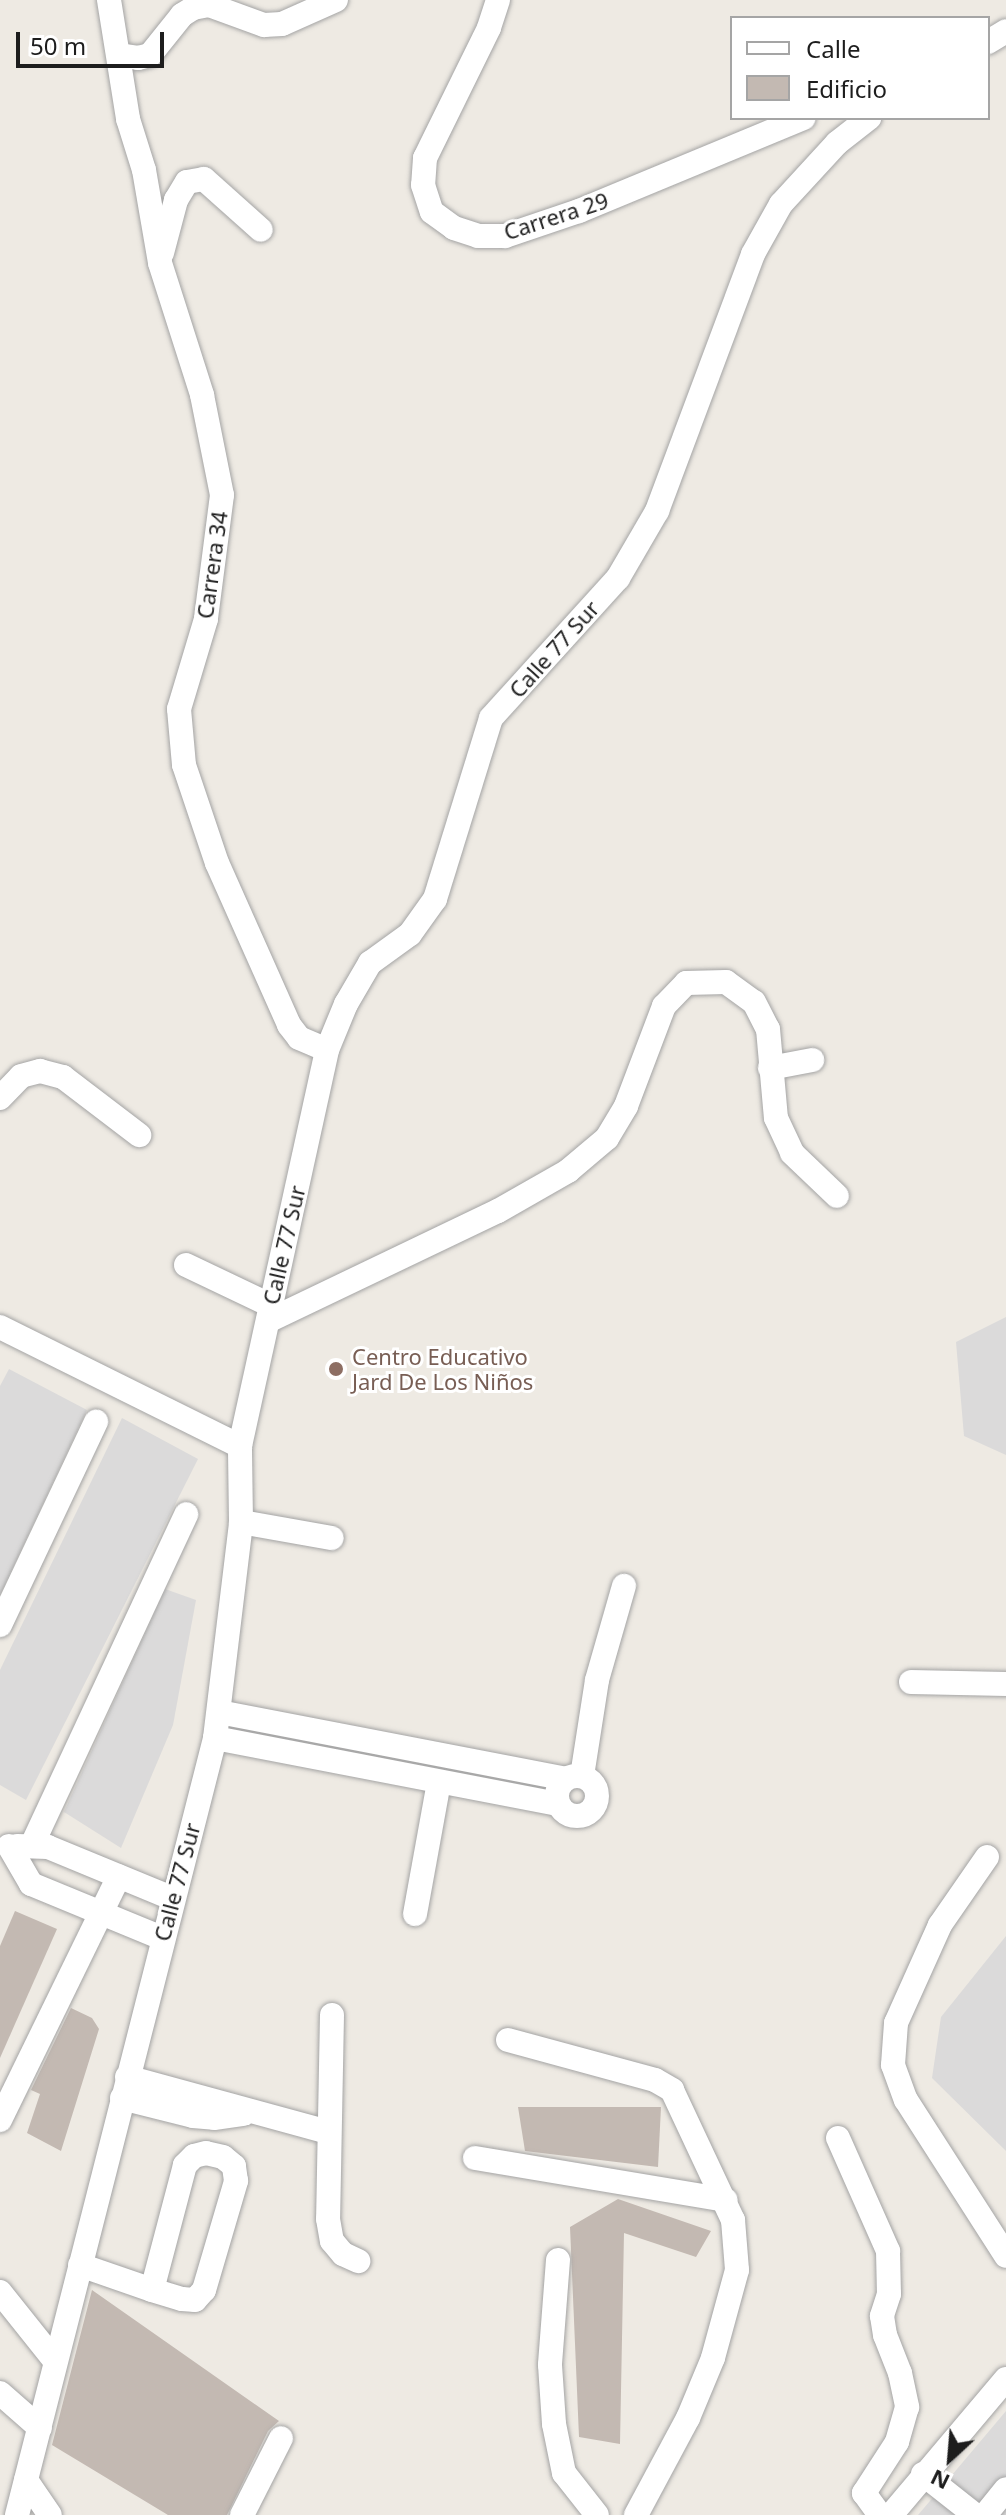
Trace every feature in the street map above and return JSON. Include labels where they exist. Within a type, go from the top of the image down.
[{"type":"street","name":"Carrera 34","points":[[109,0],[128,119],[144,170],[160,263],[202,395],[222,495],[206,619],[179,709],[184,765],[217,863],[289,1025],[299,1038],[327,1050]]},
{"type":"street","points":[[119,55],[138,58],[150,55],[182,15],[193,8],[209,5],[264,25],[282,24],[336,0]]},
{"type":"street","name":"Carrera 29","points":[[498,0],[489,28],[425,158],[423,185],[432,212],[454,228],[478,236],[505,236],[579,211],[799,120]]},
{"type":"street","name":"Calle 77 Sur","points":[[17,2515],[215,1738],[241,1522],[240,1446],[327,1050],[346,1004],[370,963],[410,934],[435,899],[491,718],[618,578],[657,511],[753,254],[781,204],[837,143],[866,120]]},
{"type":"street","points":[[160,263],[176,200],[187,182],[204,179],[261,230]]},
{"type":"street","points":[[186,1265],[269,1313],[498,1211],[568,1171],[607,1138],[626,1106],[664,1006],[686,983],[726,982],[754,1002],[768,1029],[776,1118],[792,1153],[837,1196]]},
{"type":"street","points":[[770,1068],[812,1060]]},
{"type":"street","points":[[0,1098],[21,1076],[40,1071],[63,1077],[139,1135]]},
{"type":"street","points":[[0,1327],[240,1446]]},
{"type":"street","points":[[0,1625],[96,1422]]},
{"type":"street","points":[[14,1844],[186,1514]]},
{"type":"street","points":[[241,1522],[332,1538]]},
{"type":"street","points":[[558,1804],[557,1794],[574,1777],[624,1586]]},
{"type":"street","points":[[911,1682],[1006,1684]]},
{"type":"street","points":[[215,1738],[558,1804],[574,1817],[593,1810],[597,1790],[574,1777],[219,1712]]},
{"type":"street","points":[[415,1914],[439,1782]]},
{"type":"street","points":[[14,1844],[48,1847],[172,1898]]},
{"type":"street","points":[[14,1844],[31,1884],[162,1938]]},
{"type":"street","points":[[987,1857],[940,1925],[896,2023],[893,2065],[906,2100],[1006,2256]]},
{"type":"street","points":[[0,2120],[119,1876]]},
{"type":"street","points":[[332,2015],[328,2219],[332,2241],[343,2254],[358,2261]]},
{"type":"street","points":[[508,2040],[655,2080],[672,2090],[733,2220],[737,2270],[717,2343],[688,2418],[636,2515]]},
{"type":"street","points":[[124,2087],[214,2118],[254,2112],[328,2132]]},
{"type":"street","points":[[838,2138],[888,2251],[889,2294],[882,2316],[907,2407],[897,2442],[864,2493],[880,2515]]},
{"type":"street","points":[[80,2265],[152,2290],[195,2300],[204,2290],[236,2181],[234,2166],[223,2157],[206,2153],[194,2156],[185,2165],[152,2290]]},
{"type":"street","points":[[475,2158],[725,2200]]},
{"type":"street","points":[[558,2260],[550,2365],[554,2424],[564,2473],[597,2515]]},
{"type":"street","points":[[0,2292],[55,2361]]},
{"type":"street","points":[[891,2515],[1006,2379]]},
{"type":"street","points":[[0,2393],[40,2428]]},
{"type":"street","points":[[242,2515],[281,2438]]},
{"type":"street","points":[[923,2474],[975,2515]]},
{"type":"street","points":[[26,2480],[50,2515]]},
{"type":"street","points":[[985,2515],[1006,2489]]},
{"type":"shaded area","points":[[1006,1317],[1006,1455],[964,1436],[956,1342]]},
{"type":"shaded area","points":[[9,1369],[87,1410],[0,1595],[0,1386]]},
{"type":"shaded area","points":[[122,1418],[198,1459],[26,1800],[0,1785],[0,1670]]},
{"type":"shaded area","points":[[165,1589],[196,1600],[173,1725],[121,1848],[64,1812]]},
{"type":"shaded area","points":[[1006,1936],[1006,2151],[932,2078],[941,2017]]},
{"type":"shaded area","points":[[1006,2411],[1006,2515],[918,2515],[941,2488]]},
{"type":"building","points":[[15,1911],[57,1929],[0,2058],[0,1946]]},
{"type":"building","points":[[71,2008],[92,2018],[99,2029],[61,2151],[27,2133],[40,2094],[31,2090]]},
{"type":"building","points":[[518,2107],[661,2107],[658,2167],[525,2151]]},
{"type":"building","points":[[618,2199],[711,2231],[696,2257],[624,2233],[620,2444],[579,2437],[570,2227]]},
{"type":"building","points":[[92,2290],[279,2421],[268,2431],[227,2515],[168,2515],[52,2445]]},
{"type":"place","name":"Centro Educativo Jard De Los Niños","points":[[336,1369]]}]
